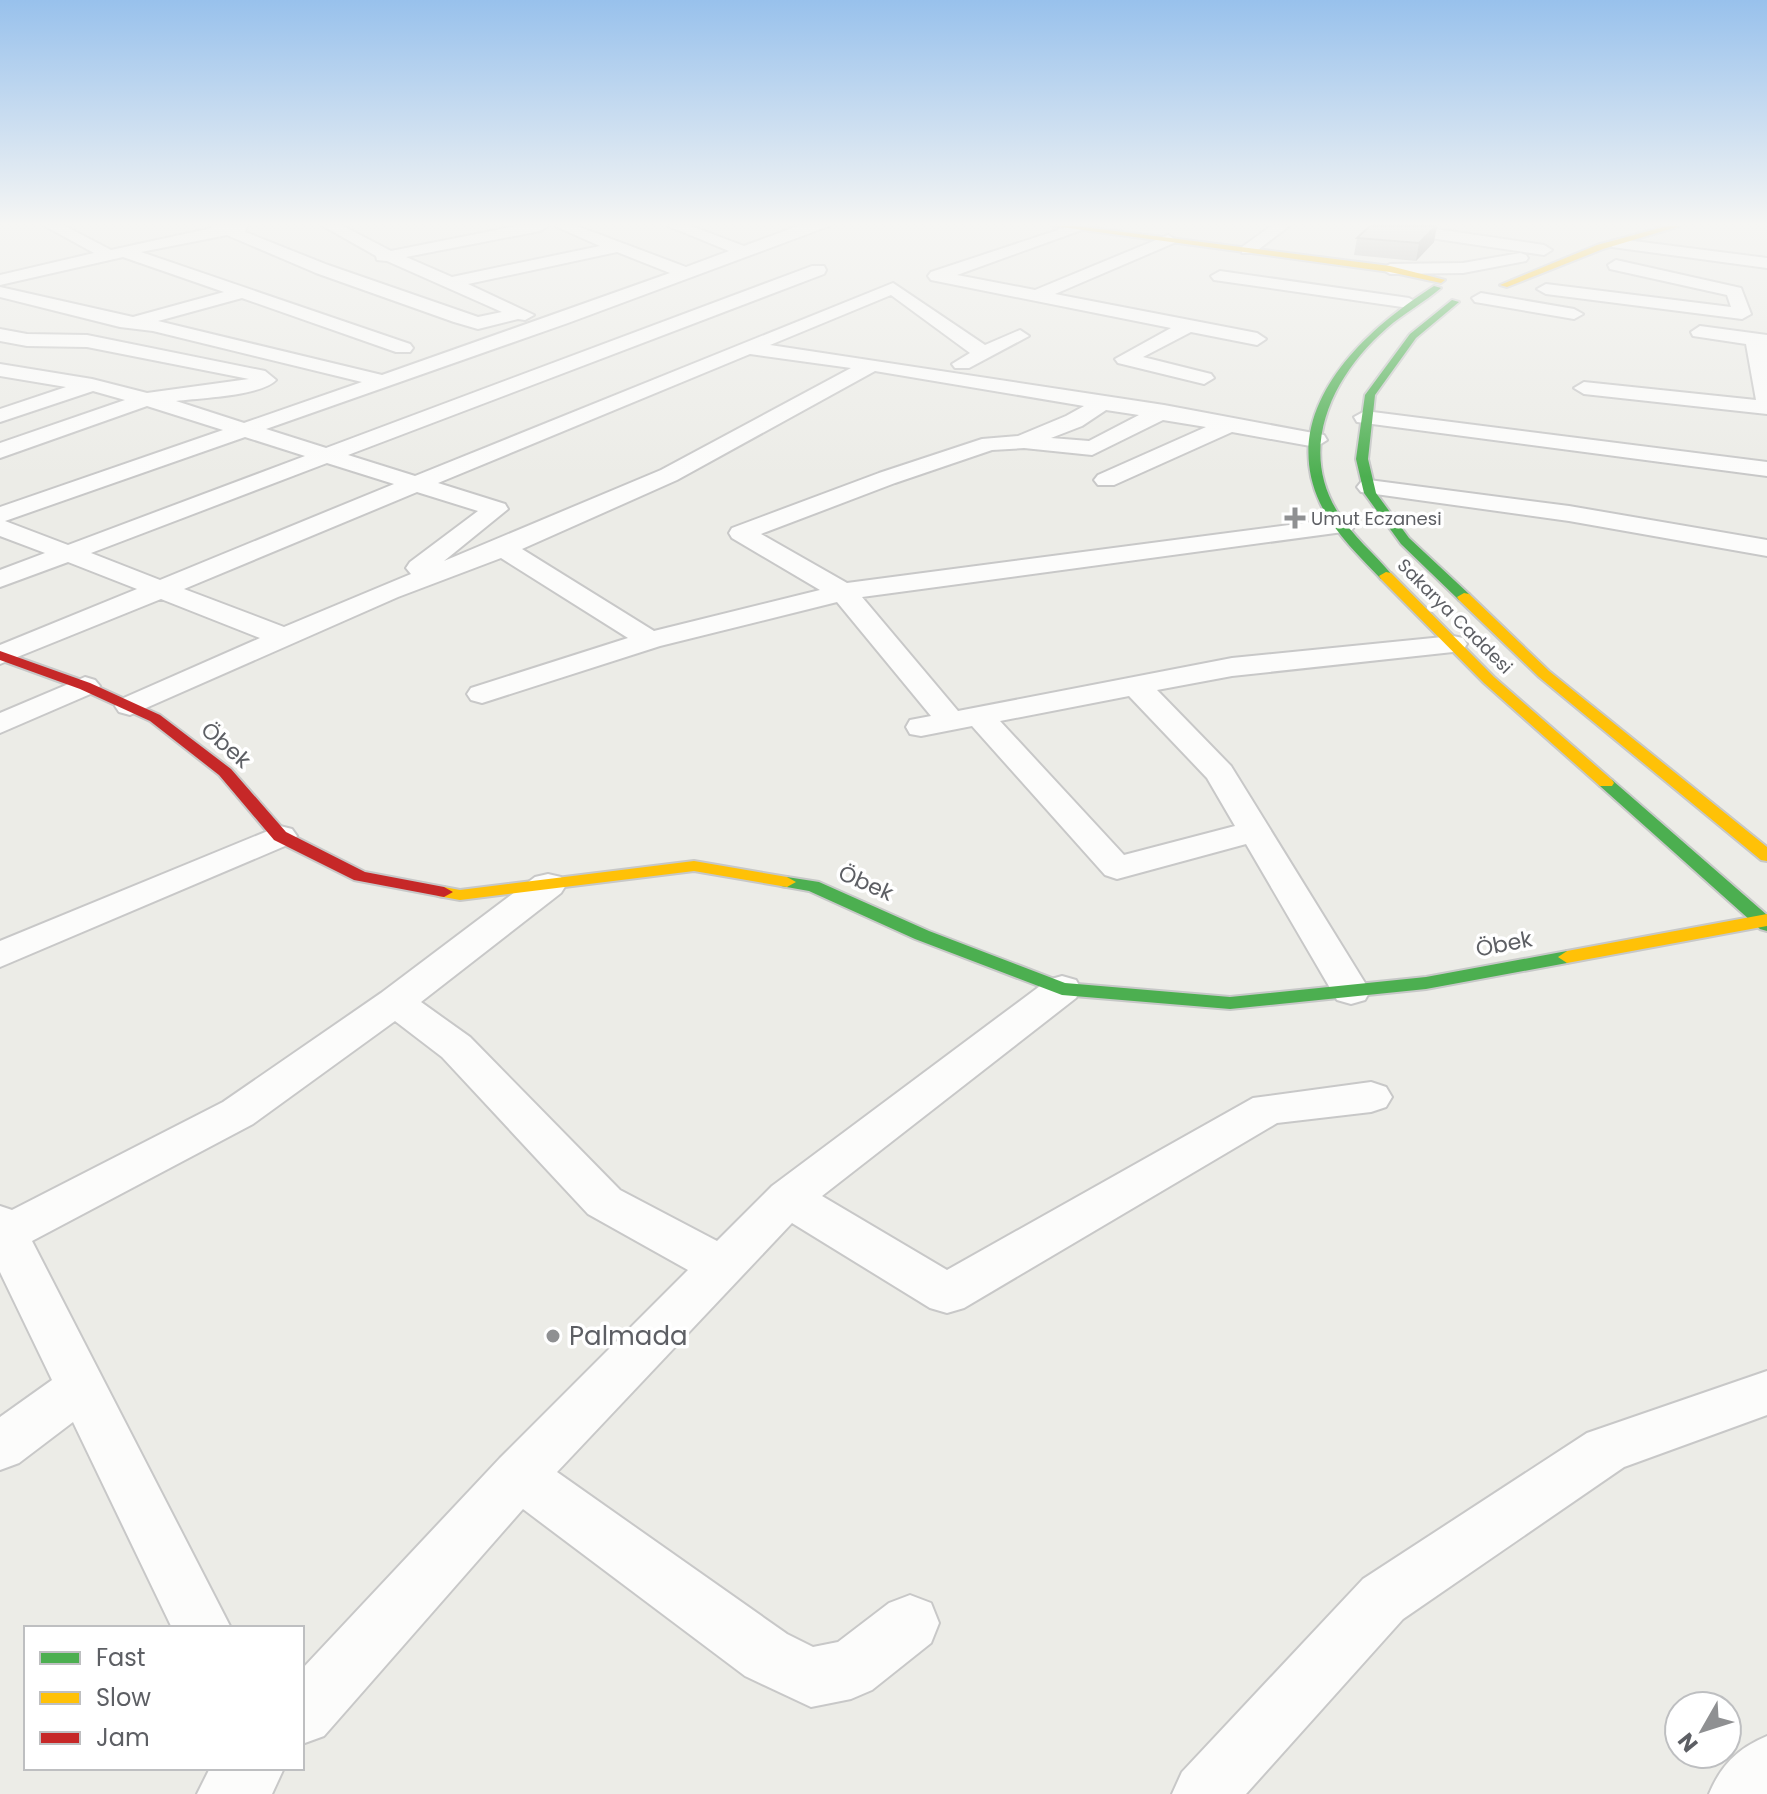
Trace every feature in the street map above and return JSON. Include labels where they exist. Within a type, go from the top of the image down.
[{"type":"main road","name":"Sakarya Caddesi","points":[[1400,310],[1374,330],[1328,389],[1316,440],[1315,455],[1321,492],[1355,543],[1489,680],[1705,865],[1765,921]]},
{"type":"main road","name":"Sakarya Caddesi","points":[[1445,310],[1413,336],[1370,395],[1362,459],[1369,487],[1405,541],[1544,674],[1767,856]]},
{"type":"main road","name":"Öbek","points":[[0,655],[85,686],[155,718],[225,772],[280,836],[360,876],[460,895],[694,866],[813,886],[922,935],[1062,989],[1230,1003],[1426,983],[1765,921]]},
{"type":"street","points":[[77,310],[153,325],[382,381]]},
{"type":"street","points":[[87,341],[172,310]]},
{"type":"street","points":[[291,310],[403,348]]},
{"type":"street","points":[[439,310],[478,323],[518,313]]},
{"type":"street","points":[[510,310],[558,321],[944,375],[1164,411],[1316,440]]},
{"type":"street","points":[[0,515],[588,310]]},
{"type":"street","points":[[0,579],[714,310]]},
{"type":"street","points":[[0,655],[845,310]]},
{"type":"street","points":[[942,310],[982,352]]},
{"type":"street","points":[[1101,310],[1257,339]]},
{"type":"street","points":[[1554,310],[1598,317]]},
{"type":"street","points":[[1561,310],[1569,313]]},
{"type":"street","points":[[1708,310],[1767,317]]},
{"type":"street","points":[[1741,310],[1742,314]]},
{"type":"street","points":[[1188,326],[1125,359],[1204,378]]},
{"type":"street","points":[[1584,388],[1767,407],[1761,340],[1684,330]]},
{"type":"street","points":[[0,335],[27,340],[87,341],[258,375],[266,380],[251,385],[147,399],[0,451]]},
{"type":"street","points":[[944,375],[982,352],[1020,336]]},
{"type":"street","points":[[130,706],[389,591],[503,548],[669,475],[872,365]]},
{"type":"street","points":[[1,370],[92,385],[147,399],[496,509],[389,591]]},
{"type":"street","points":[[0,416],[92,385]]},
{"type":"street","points":[[1021,442],[1074,421],[1104,402]]},
{"type":"street","points":[[1164,411],[1092,448],[1021,442],[990,444],[887,478],[741,533],[843,592],[965,719],[1047,794],[1117,868],[1256,831]]},
{"type":"street","points":[[1365,417],[1767,469]]},
{"type":"street","points":[[1106,480],[1231,424]]},
{"type":"street","points":[[1369,487],[1604,517],[1767,548]]},
{"type":"street","points":[[482,694],[650,640],[843,592],[1343,525]]},
{"type":"street","points":[[0,527],[284,637]]},
{"type":"street","points":[[503,548],[650,640]]},
{"type":"street","points":[[921,727],[1232,667],[1453,644]]},
{"type":"street","points":[[1134,684],[1220,773],[1351,991]]},
{"type":"street","points":[[0,724],[85,686]]},
{"type":"street","points":[[7,943],[280,836]]},
{"type":"street","points":[[201,1626],[2,1231],[238,1113],[395,1002],[548,885]]},
{"type":"street","points":[[304,1712],[519,1475],[788,1198],[1062,989]]},
{"type":"street","points":[[395,1002],[456,1047],[604,1202],[722,1266]]},
{"type":"street","points":[[788,1198],[947,1294],[1268,1109],[1371,1097]]},
{"type":"street","points":[[0,1447],[81,1387]]},
{"type":"street","points":[[1204,1794],[1383,1599],[1606,1450],[1767,1393]]},
{"type":"street","points":[[519,1475],[766,1655],[811,1677],[851,1669],[910,1623]]},
{"type":"street","points":[[1741,1794],[1767,1767]]},
{"type":"street","points":[[229,1794],[251,1770]]},
{"type":"traffic: fast","points":[[1386,576],[1345,531],[1325,500],[1315,467],[1315,435],[1324,404],[1339,376],[1360,349],[1404,310]]},
{"type":"traffic: fast","points":[[1445,310],[1413,336],[1370,395],[1362,459],[1370,493],[1405,541],[1464,597]]},
{"type":"traffic: fast","points":[[1606,783],[1767,925]]},
{"type":"traffic: fast","points":[[787,882],[813,886],[922,935],[1062,989],[1230,1003],[1426,983],[1567,957]]},
{"type":"traffic: slow","points":[[1386,576],[1489,680],[1606,783]]},
{"type":"traffic: slow","points":[[1464,597],[1544,674],[1767,856]]},
{"type":"traffic: slow","points":[[444,892],[460,895],[694,866],[787,882]]},
{"type":"traffic: slow","points":[[1567,957],[1767,920]]},
{"type":"traffic: jam","points":[[0,655],[85,686],[155,718],[225,772],[280,836],[360,876],[444,892]]},
{"type":"place","name":"Umut Eczanesi","points":[[1295,518]]},
{"type":"place","name":"Palmada","points":[[553,1336]]}]
